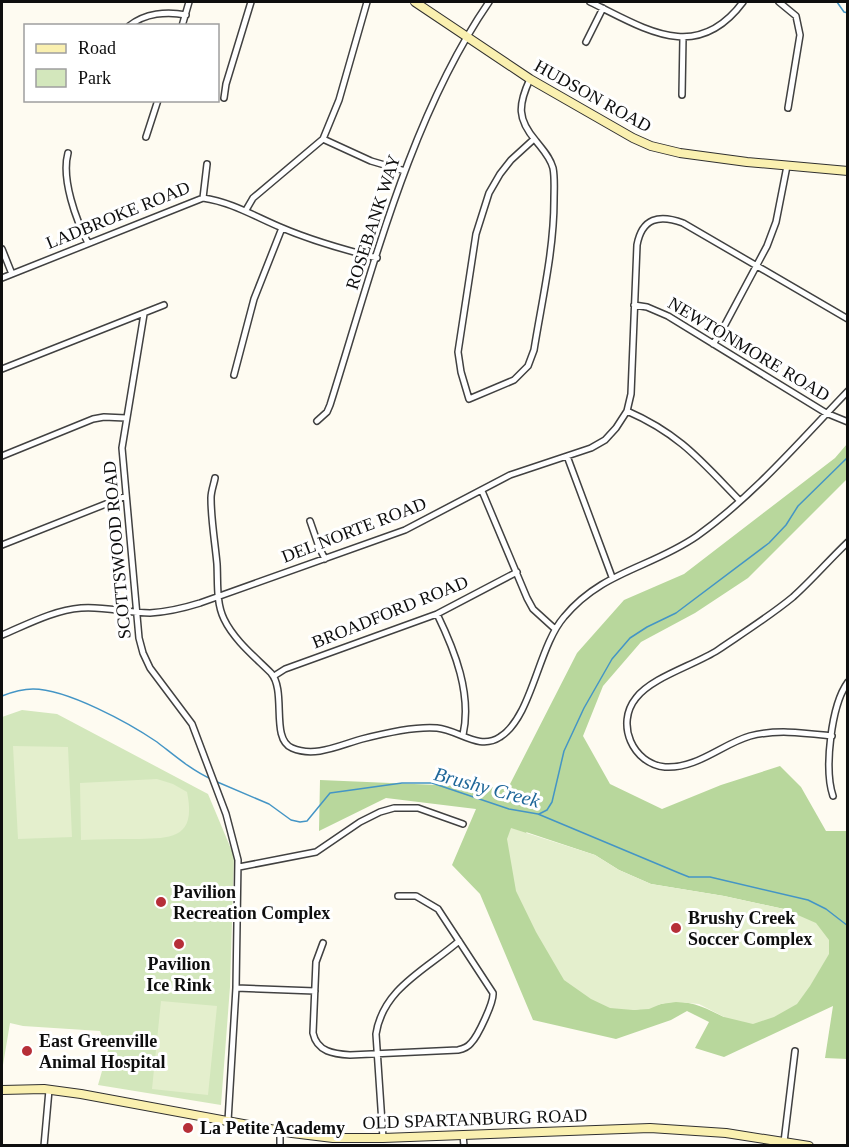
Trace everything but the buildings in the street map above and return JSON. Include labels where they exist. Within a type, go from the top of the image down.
[{"type":"main road","name":"HUDSON ROAD","points":[[415,2],[530,79],[602,121],[651,146],[680,153],[848,171]]},
{"type":"main road","name":"OLD SPARTANBURG ROAD","points":[[2,1090],[49,1090],[81,1094],[280,1131],[333,1138],[650,1128],[697,1130],[809,1146]]},
{"type":"street","points":[[183,24],[189,2]]},
{"type":"street","points":[[224,98],[226,84],[251,2]]},
{"type":"street","points":[[246,210],[254,198],[322,139],[339,100],[367,2]]},
{"type":"street","name":"ROSEBANK WAY","points":[[317,421],[327,412],[330,405],[405,171],[456,55],[489,2]]},
{"type":"street","points":[[590,2],[651,32],[683,38],[720,24],[742,2]]},
{"type":"street","points":[[779,2],[796,16],[800,35],[788,108]]},
{"type":"street","points":[[586,42],[603,8]]},
{"type":"street","points":[[132,24],[139,18],[172,12],[186,15]]},
{"type":"street","points":[[682,95],[683,38]]},
{"type":"street","points":[[530,79],[521,98],[520,110],[534,139],[547,154],[554,184],[554,225],[534,350],[528,366],[514,380],[469,399],[458,352],[476,234],[489,193],[500,174],[511,160],[534,139]]},
{"type":"street","points":[[146,137],[157,102]]},
{"type":"street","points":[[322,139],[372,161],[405,171]]},
{"type":"street","points":[[68,153],[66,166],[70,192],[80,227],[88,243]]},
{"type":"street","points":[[203,198],[207,164]]},
{"type":"street","points":[[713,344],[758,266],[776,222],[787,166]]},
{"type":"street","name":"LADBROKE ROAD","points":[[2,278],[203,198],[220,201],[246,210],[282,228],[377,258]]},
{"type":"street","name":"DEL NORTE ROAD","points":[[2,635],[62,611],[104,608],[149,613],[177,609],[219,597],[405,530],[510,475],[591,448],[604,440],[616,428],[627,411],[631,394],[638,238],[646,225],[658,218],[683,223],[758,266]]},
{"type":"street","points":[[234,375],[254,299],[282,228]]},
{"type":"street","points":[[2,249],[12,274]]},
{"type":"street","points":[[758,266],[848,319]]},
{"type":"street","points":[[2,369],[164,305]]},
{"type":"street","name":"NEWTONMORE ROAD","points":[[634,305],[655,310],[826,414],[848,422]]},
{"type":"street","name":"SCOTTSWOOD ROAD","points":[[144,314],[122,448],[136,612],[141,647],[146,661],[192,724],[232,832],[239,867],[236,988],[228,1121]]},
{"type":"street","points":[[216,478],[211,497],[222,615],[230,629],[274,676],[279,698],[281,734],[285,743],[292,748],[306,751],[326,750],[374,736],[430,728],[446,729],[484,743],[499,738],[509,729],[523,706],[555,629],[581,598],[612,577],[680,547],[740,501],[774,470],[848,391]]},
{"type":"street","points":[[627,411],[653,423],[685,445],[740,501]]},
{"type":"street","points":[[2,456],[99,418],[126,418]]},
{"type":"street","points":[[567,456],[612,577]]},
{"type":"street","points":[[482,491],[530,605],[555,629]]},
{"type":"street","points":[[2,545],[126,496]]},
{"type":"street","points":[[310,521],[325,559]]},
{"type":"street","points":[[832,736],[786,732],[760,734],[741,739],[692,763],[667,767],[649,761],[640,755],[630,740],[627,720],[631,705],[646,688],[703,660],[784,604],[848,542]]},
{"type":"street","name":"BROADFORD ROAD","points":[[274,676],[285,669],[437,614],[517,572]]},
{"type":"street","points":[[437,614],[461,678],[467,712],[464,735]]},
{"type":"street","points":[[832,796],[828,780],[832,736],[838,701],[848,682]]},
{"type":"street","points":[[239,867],[316,852],[360,822],[394,808],[418,808],[464,824]]},
{"type":"street","points":[[323,943],[317,955],[313,1033],[319,1046],[327,1051],[341,1054],[461,1050],[474,1041],[493,995],[442,914],[433,904],[416,896],[398,896]]},
{"type":"street","points":[[383,1138],[377,1054],[377,1026],[382,1011],[403,984],[459,941]]},
{"type":"street","points":[[236,988],[315,991]]},
{"type":"street","points":[[784,1142],[795,1051]]},
{"type":"street","points":[[44,1146],[49,1090]]},
{"type":"street","points":[[280,1131],[280,1146]]},
{"type":"street","points":[[463,1135],[464,1146]]},
{"type":"green space","points":[[847,444],[847,479],[748,578],[695,613],[641,642],[603,686],[583,736],[610,784],[662,809],[721,785],[780,766],[801,787],[826,831],[847,831],[847,1059],[825,1058],[833,1006],[724,1057],[695,1048],[709,1022],[687,1011],[671,1020],[616,1039],[533,1020],[480,894],[452,865],[476,809],[386,798],[319,831],[320,780],[508,788],[577,653],[624,600],[684,574],[835,458]],"holes":[[[526,832],[595,855],[619,870],[651,884],[784,909],[724,1017],[686,1002],[669,1002],[633,1010]]]},
{"type":"green space","points":[[22,710],[57,714],[208,794],[234,856],[230,987],[221,1105],[98,1085],[108,1050],[100,1031],[23,1026],[10,1023],[2,1071],[2,717]]},
{"type":"green space","points":[[13,746],[68,747],[72,837],[18,839]]},
{"type":"green space","points":[[157,779],[187,792],[188,819],[184,828],[178,833],[159,838],[81,840],[80,783]]},
{"type":"green space","name":"Brushy Creek Soccer Complex","points":[[511,828],[595,855],[619,870],[651,884],[784,909],[816,923],[829,940],[829,954],[797,1004],[774,1017],[753,1024],[724,1017],[699,1004],[676,1002],[661,1004],[649,1009],[633,1010],[610,1008],[591,999],[564,980],[536,932],[516,891],[507,839]]},
{"type":"green space","points":[[161,1001],[217,1006],[208,1095],[152,1089]]},
{"type":"waterway","points":[[837,2],[844,12],[848,13]]},
{"type":"waterway","points":[[539,814],[547,810],[552,802],[564,751],[584,708],[612,659],[630,638],[676,613],[769,543],[786,525],[798,506],[848,457]]},
{"type":"waterway","name":"Brushy Creek","points":[[2,696],[33,689],[47,690],[80,701],[145,734],[190,767],[211,779]]},
{"type":"waterway","name":"Brushy Creek","points":[[215,781],[269,804],[291,820],[300,822],[307,821],[330,793],[402,783],[432,783],[509,809],[538,814],[689,877],[710,877],[808,900],[826,909],[848,926]]},
{"type":"place","name":"Pavilion Recreation Complex","points":[[161,902]]},
{"type":"place","name":"Brushy Creek Soccer Complex","points":[[676,928]]},
{"type":"place","name":"Pavilion Ice Rink","points":[[179,944]]},
{"type":"place","name":"East Greenville Animal Hospital","points":[[27,1051]]},
{"type":"place","name":"La Petite Academy","points":[[188,1128]]}]
